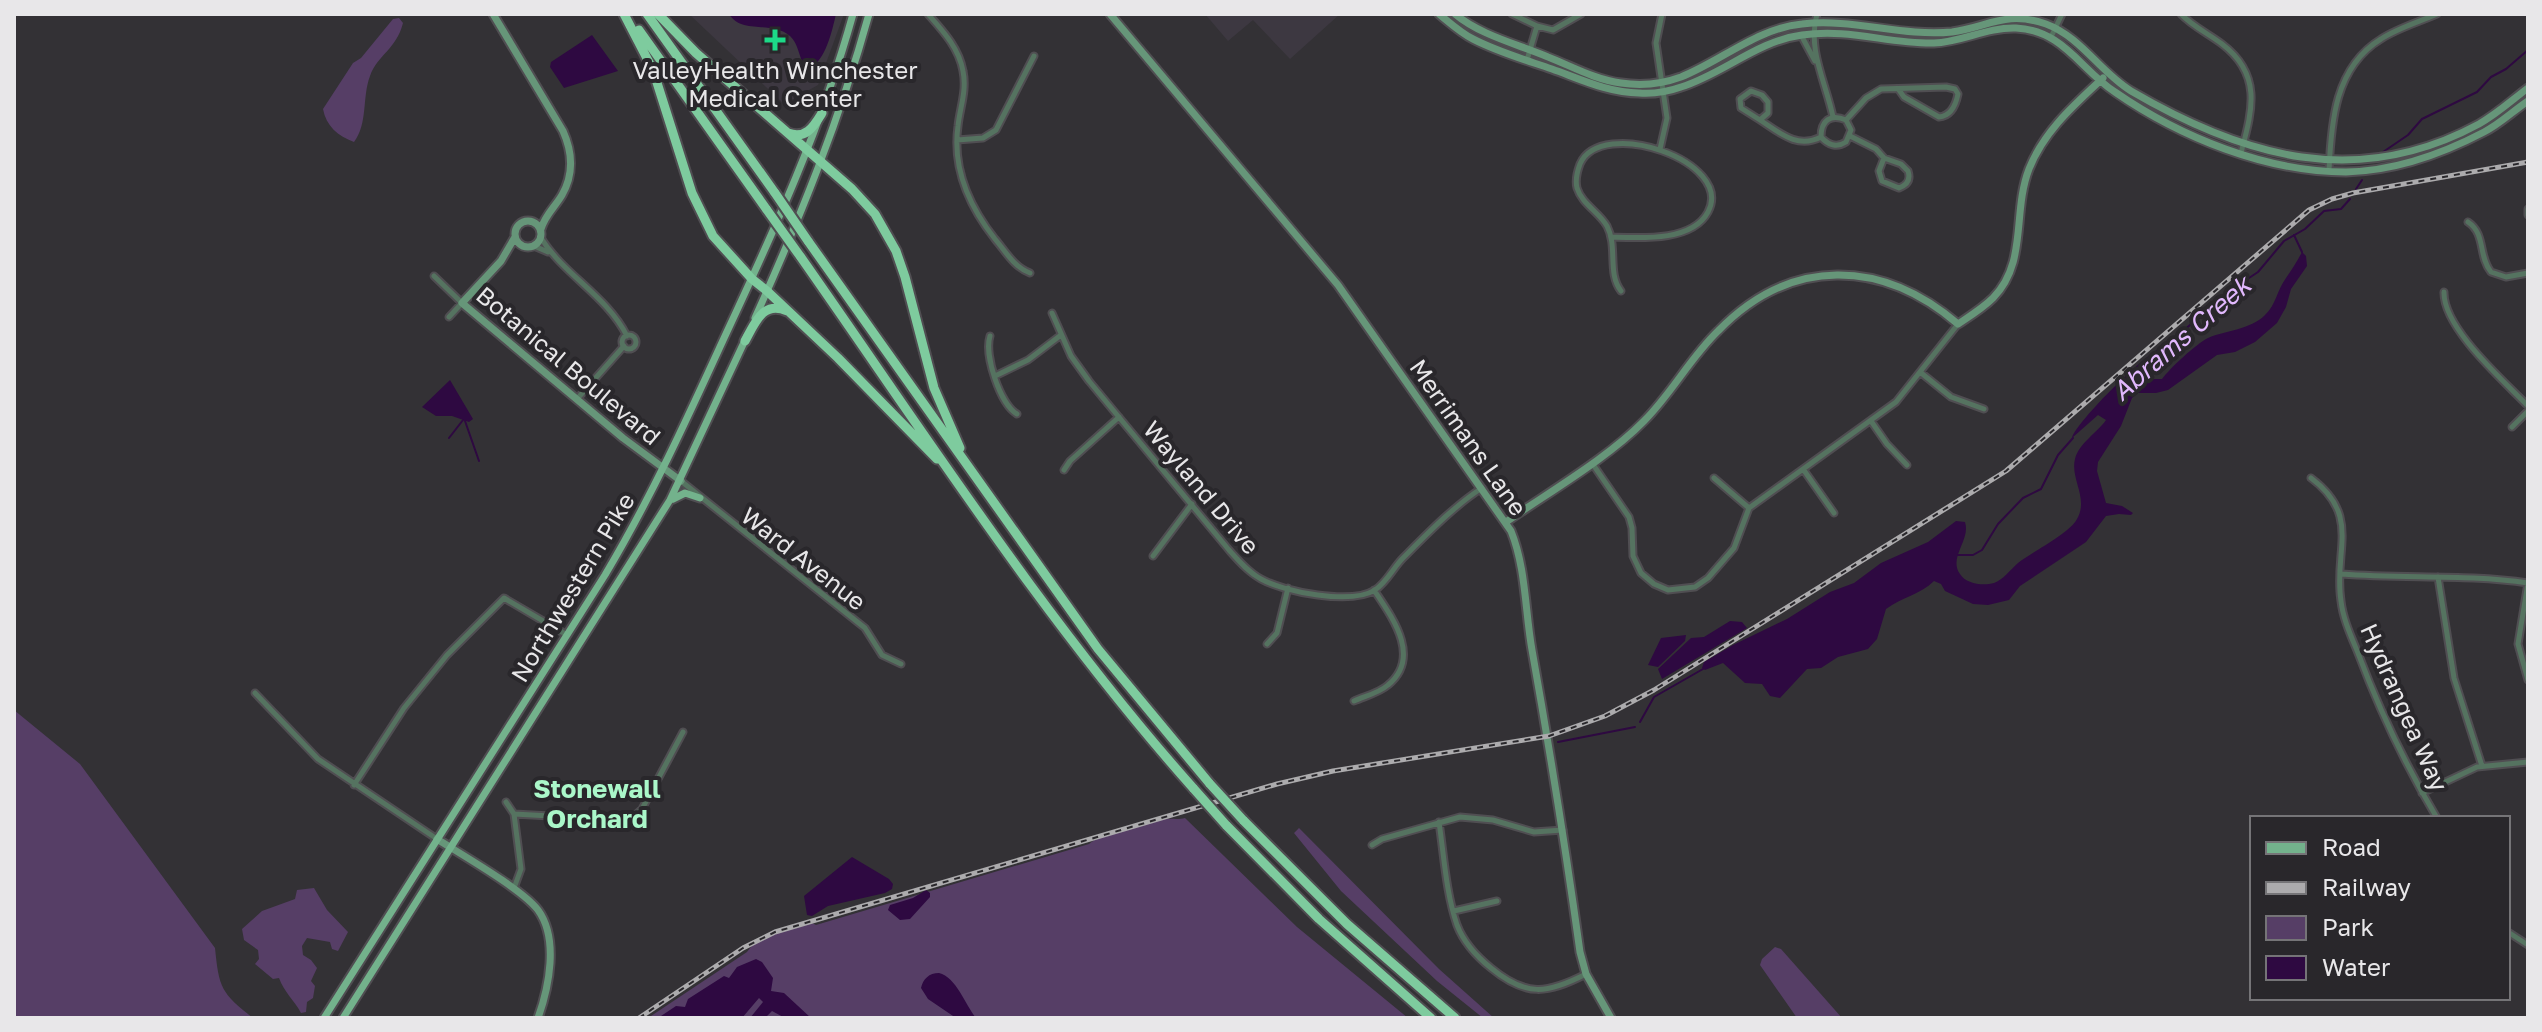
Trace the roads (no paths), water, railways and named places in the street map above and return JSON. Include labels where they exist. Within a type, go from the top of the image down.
[{"type":"highway","points":[[626,14],[1096,672],[1226,825],[1319,919],[1431,1018]]},
{"type":"highway","points":[[626,14],[653,70],[698,209],[718,243],[913,433],[990,526]]},
{"type":"highway","points":[[647,14],[1098,649],[1243,820],[1329,907],[1455,1018]]},
{"type":"highway","points":[[658,14],[696,53],[821,162],[875,214],[892,243],[905,277],[940,405],[962,452],[1004,519]]},
{"type":"highway","points":[[784,131],[802,135],[809,131],[822,113]]},
{"type":"highway","points":[[745,341],[762,313],[769,308],[782,308],[794,316]]},
{"type":"main road","points":[[493,14],[568,144],[571,158],[568,180],[534,246],[524,246],[501,261]]},
{"type":"main road","name":"Northwestern Pike","points":[[324,1018],[635,525],[752,279],[808,151],[853,14]]},
{"type":"main road","name":"Northwestern Pike","points":[[343,1018],[681,481],[793,236],[821,162],[869,14]]},
{"type":"main road","name":"Merrimans Lane","points":[[1110,14],[1329,274],[1506,522],[1518,552],[1580,952],[1586,974],[1611,1018]]},
{"type":"main road","points":[[1439,14],[1473,39],[1609,89],[1637,93],[1664,92],[1691,84],[1773,42],[1801,35],[1848,32],[1929,43],[1961,41],[1994,30],[2014,28],[2051,37],[2069,49],[2116,93],[2177,127],[2241,153],[2287,165],[2329,171],[2379,169],[2411,161],[2486,131],[2528,101]]},
{"type":"main road","points":[[1455,14],[1478,29],[1619,83],[1662,82],[1686,75],[1773,32],[1801,24],[1849,23],[1923,33],[1955,31],[1988,18],[2024,19],[2055,28],[2083,48],[2107,73],[2131,91],[2187,121],[2283,154],[2329,160],[2372,160],[2416,150],[2484,121],[2528,88]]},
{"type":"main road","points":[[1506,522],[1620,443],[1645,420],[1719,329],[1753,302],[1784,286],[1828,276],[1870,277],[1908,289],[1958,324],[1992,299],[2008,279],[2018,246],[2022,193],[2037,152],[2060,120],[2107,73]]},
{"type":"main road","points":[[462,303],[501,261],[519,224],[555,204]]},
{"type":"main road","points":[[531,220],[541,233]]},
{"type":"main road","points":[[515,237],[524,246]]},
{"type":"main road","name":"Botanical Boulevard","points":[[462,303],[576,400],[681,481]]},
{"type":"main road","points":[[668,503],[685,493],[700,498]]},
{"type":"main road","points":[[567,635],[572,641],[570,657]]},
{"type":"main road","points":[[437,839],[513,889],[538,910],[547,934],[548,975],[538,1018]]},
{"type":"street","points":[[928,14],[949,40],[962,67],[964,97],[957,157],[964,187],[978,217],[1015,265],[1030,273]]},
{"type":"street","points":[[1512,14],[1553,30],[1581,14]]},
{"type":"street","points":[[1660,149],[1667,118],[1656,43],[1662,14]]},
{"type":"street","points":[[1816,63],[1814,23],[1817,14]]},
{"type":"street","points":[[2051,37],[2062,14]]},
{"type":"street","points":[[2181,14],[2224,45],[2243,65],[2252,97],[2241,153]]},
{"type":"street","points":[[2329,171],[2334,110],[2340,89],[2350,71],[2381,38],[2425,16],[2437,14]]},
{"type":"street","points":[[1808,15],[1814,23]]},
{"type":"street","points":[[1527,60],[1537,26]]},
{"type":"street","points":[[1801,35],[1816,63],[1833,117]]},
{"type":"street","points":[[957,140],[983,138],[996,130],[1034,56]]},
{"type":"street","points":[[1846,120],[1881,89],[1946,87],[1955,89],[1958,94],[1949,113],[1939,117],[1904,97],[1899,90]]},
{"type":"street","points":[[1760,120],[1768,113],[1768,102],[1755,92],[1744,93],[1740,99],[1741,108],[1789,139],[1800,143],[1821,137]]},
{"type":"street","points":[[1833,117],[1846,120],[1849,125],[1850,136],[1846,142],[1828,144],[1821,137],[1823,123],[1833,117]]},
{"type":"street","points":[[1850,136],[1876,149],[1884,158],[1901,164],[1908,171],[1907,184],[1899,188],[1882,181],[1879,171],[1884,158]]},
{"type":"street","points":[[1611,237],[1676,234],[1694,225],[1707,213],[1712,195],[1705,179],[1675,156],[1660,149],[1603,145],[1588,152],[1576,176],[1579,193],[1602,219],[1611,237],[1614,278],[1621,291]]},
{"type":"street","points":[[2468,222],[2479,232],[2484,261],[2491,272],[2506,277],[2528,273]]},
{"type":"street","points":[[541,233],[556,257],[588,287],[627,336],[633,337],[636,345],[630,349],[624,346]]},
{"type":"street","points":[[534,246],[556,257]]},
{"type":"street","name":"Botanical Boulevard","points":[[434,276],[462,303]]},
{"type":"street","points":[[2444,292],[2447,310],[2466,339],[2528,409],[2512,427]]},
{"type":"street","points":[[449,317],[462,303]]},
{"type":"street","name":"Wayland Drive","points":[[1052,313],[1078,367],[1229,550],[1254,575],[1268,583],[1337,597],[1355,597],[1374,590]]},
{"type":"street","points":[[1591,462],[1629,517],[1637,567],[1649,581],[1668,590],[1689,589],[1708,578],[1736,544],[1749,508],[1896,402],[1958,324]]},
{"type":"street","points":[[995,376],[1017,367],[1061,335]]},
{"type":"street","points":[[624,346],[623,340],[627,336]]},
{"type":"street","points":[[990,336],[988,352],[995,376],[1006,404],[1017,414]]},
{"type":"street","points":[[576,400],[624,346]]},
{"type":"street","points":[[1920,372],[1951,397],[1984,409]]},
{"type":"street","points":[[1064,470],[1119,417]]},
{"type":"street","points":[[1871,421],[1907,465]]},
{"type":"street","points":[[1803,469],[1834,513]]},
{"type":"street","points":[[1714,478],[1749,508]]},
{"type":"street","name":"Hydrangea Way","points":[[2311,478],[2322,486],[2341,516],[2344,531],[2340,590],[2344,617],[2371,686],[2436,816]]},
{"type":"street","name":"Ward Avenue","points":[[681,481],[865,628],[882,655],[901,664]]},
{"type":"street","points":[[1354,701],[1381,690],[1391,682],[1400,670],[1403,656],[1400,632],[1374,590],[1422,539],[1482,488]]},
{"type":"street","points":[[1153,556],[1192,504]]},
{"type":"street","points":[[2341,574],[2493,578],[2528,583],[2518,644],[2528,680]]},
{"type":"street","points":[[2438,577],[2454,678],[2482,766]]},
{"type":"street","points":[[1267,644],[1277,633],[1288,588]]},
{"type":"street","points":[[354,785],[404,708],[447,655],[504,598],[567,635]]},
{"type":"street","points":[[255,693],[302,745],[354,785],[437,839]]},
{"type":"street","points":[[514,814],[623,820],[633,817],[642,809],[683,732]]},
{"type":"street","points":[[2422,793],[2482,766],[2528,762]]},
{"type":"street","points":[[506,802],[514,814],[521,869],[513,889]]},
{"type":"street","points":[[1372,845],[1460,817],[1501,822],[1526,831],[1545,833],[1563,830]]},
{"type":"street","points":[[1439,822],[1454,911],[1463,937],[1475,954],[1502,978],[1532,991],[1550,989],[1586,974]]},
{"type":"street","points":[[1454,911],[1497,901]]},
{"type":"street","points":[[2510,933],[2528,945]]},
{"type":"water","points":[[729,14],[836,14],[824,52],[809,69],[804,66],[793,39],[783,31],[741,24]]},
{"type":"water","points":[[592,35],[618,71],[564,88],[550,67],[551,62]]},
{"type":"water","points":[[2302,252],[2306,256],[2307,266],[2291,289],[2286,307],[2277,323],[2255,342],[2235,352],[2217,355],[2168,390],[2138,393],[2132,398],[2121,426],[2098,462],[2097,471],[2106,503],[2122,506],[2133,513],[2106,516],[2086,542],[2020,586],[2009,600],[1988,605],[1973,604],[1945,591],[1941,584],[1934,581],[1886,609],[1877,639],[1868,649],[1838,657],[1821,668],[1807,669],[1780,698],[1770,696],[1762,684],[1745,683],[1723,663],[1705,670],[1702,668],[1704,662],[1733,645],[1787,619],[1830,592],[1854,583],[1881,563],[1928,542],[1956,521],[1965,522],[1966,529],[1957,561],[1960,574],[1970,582],[1980,584],[2000,580],[2018,563],[2067,530],[2077,519],[2081,504],[2075,459],[2080,448],[2106,420],[2098,415],[2072,438],[2099,402],[2146,358],[2168,344],[2162,355],[2140,375],[2143,379],[2162,379],[2203,341],[2259,320],[2272,307]]},
{"type":"water","points":[[450,380],[473,419],[469,422],[452,416],[436,416],[422,407]]},
{"type":"water","points":[[1730,621],[1742,622],[1747,628],[1662,679],[1658,669],[1691,638],[1704,637]]},
{"type":"water","points":[[1686,635],[1685,641],[1658,667],[1648,665],[1661,638]]},
{"type":"water","points":[[852,857],[889,879],[892,889],[828,906],[812,916],[807,915],[804,896]]},
{"type":"water","points":[[926,890],[930,897],[910,919],[900,920],[888,910],[890,905]]},
{"type":"water","points":[[756,959],[762,962],[773,978],[771,991],[784,993],[811,1018],[785,1018],[772,1011],[765,1018],[750,1018],[763,1002],[759,998],[742,1018],[658,1018],[676,1006],[685,1007],[688,999],[724,976],[729,978],[737,967]]},
{"type":"water","points":[[939,973],[955,985],[976,1018],[956,1018],[928,999],[922,985],[929,975]]},
{"type":"waterway","name":"Abrams Creek","points":[[2383,152],[2408,135],[2422,119],[2477,92],[2491,77],[2528,50]]},
{"type":"waterway","name":"Abrams Creek","points":[[2356,189],[2362,180]]},
{"type":"waterway","name":"Abrams Creek","points":[[2168,344],[2197,319],[2208,314],[2225,294],[2258,272],[2284,241],[2305,229],[2324,211],[2341,209],[2350,199]]},
{"type":"waterway","points":[[2294,235],[2302,252]]},
{"type":"waterway","points":[[449,438],[463,420]]},
{"type":"waterway","points":[[465,421],[479,461]]},
{"type":"waterway","name":"Abrams Creek","points":[[1958,555],[1973,555],[1982,550],[1998,524],[2023,498],[2041,489],[2058,455],[2073,438]]},
{"type":"waterway","name":"Abrams Creek","points":[[1640,722],[1654,697],[1703,669]]},
{"type":"waterway","name":"Abrams Creek","points":[[1558,742],[1635,727]]},
{"type":"railway","points":[[639,1018],[743,948],[775,932],[1277,784],[1333,771],[1549,736],[1605,716],[1654,690],[2006,471],[2309,210],[2353,193],[2528,162]]},
{"type":"place","name":"ValleyHealth Winchester Medical Center","points":[[775,40]]},
{"type":"district","name":"Stonewall Orchard","points":[[597,803]]}]
